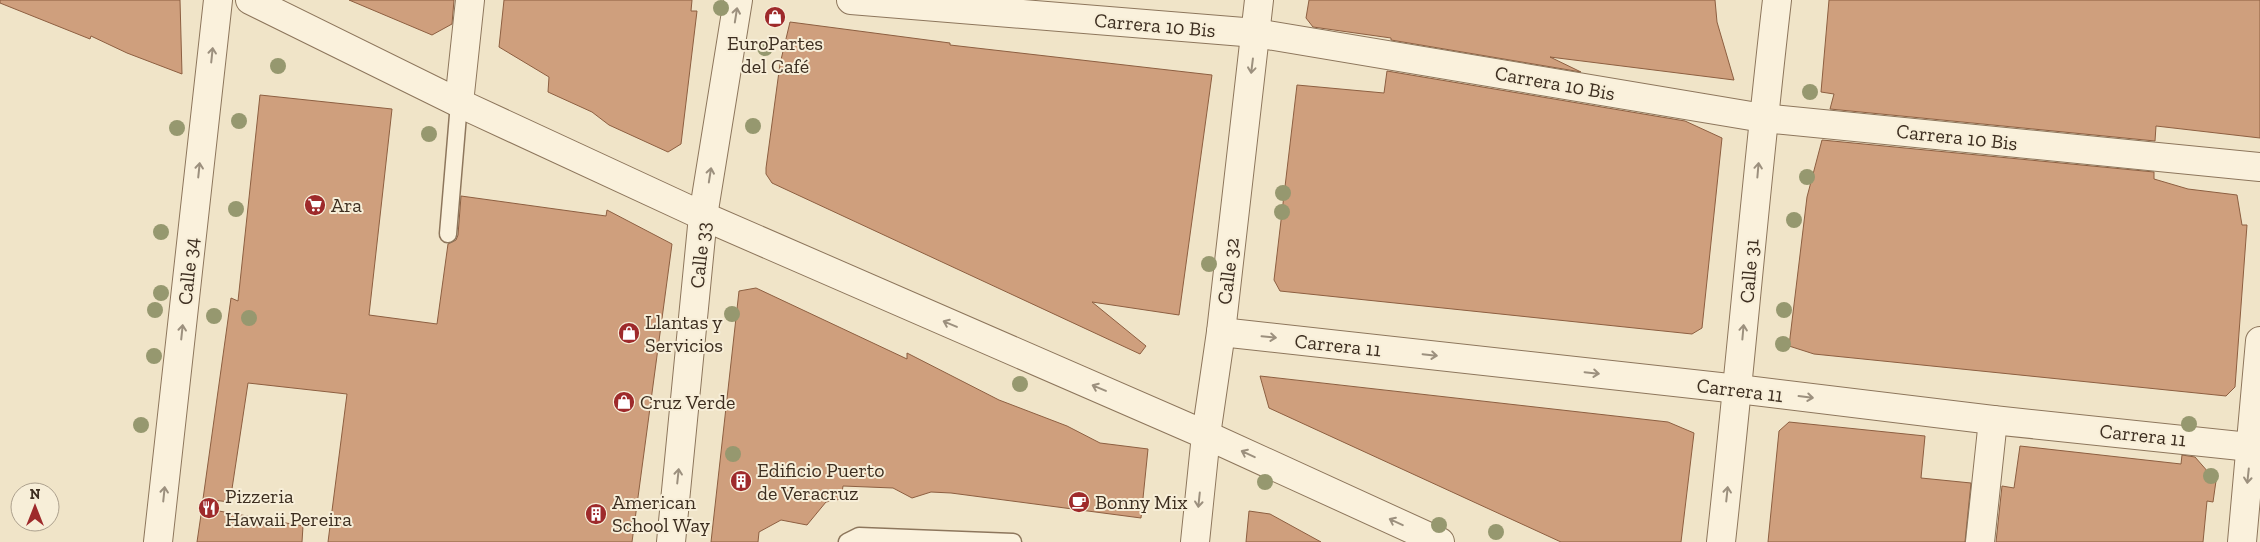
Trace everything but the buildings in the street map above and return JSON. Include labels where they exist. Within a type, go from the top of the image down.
[{"type":"street","name":"Calle 34","points":[[158,542],[218,0]]},
{"type":"street","points":[[250,0],[459,103],[704,216],[1206,434],[1440,542]]},
{"type":"street","points":[[459,103],[470,0]]},
{"type":"street","name":"Calle 33","points":[[671,542],[704,216],[738,0]]},
{"type":"street","name":"Carrera 10 Bis","points":[[851,0],[1256,33],[1763,118],[2260,167]]},
{"type":"street","name":"Calle 32","points":[[1194,542],[1259,0]]},
{"type":"street","name":"Calle 31","points":[[1722,542],[1763,118],[1777,0]]},
{"type":"street","name":"Carrera 11","points":[[1220,332],[1738,389],[1993,420],[2256,447]]},
{"type":"street","points":[[2242,542],[2256,447],[2260,341]]},
{"type":"street","points":[[1980,542],[1993,420]]},
{"type":"lane","points":[[448,234],[459,103]]},
{"type":"lane","points":[[847,542],[859,536],[1013,542]]},
{"type":"place","name":"EuroPartes del Café","points":[[775,17]]},
{"type":"place","name":"Ara","points":[[315,205]]},
{"type":"place","name":"Llantas y Servicios","points":[[629,333]]},
{"type":"place","name":"Cruz Verde","points":[[624,402]]},
{"type":"place","name":"Edificio Puerto de Veracruz","points":[[741,481]]},
{"type":"place","name":"Bonny Mix","points":[[1079,502]]},
{"type":"place","name":"Pizzeria Hawaii Pereira","points":[[209,508]]},
{"type":"place","name":"American School Way","points":[[596,514]]}]
